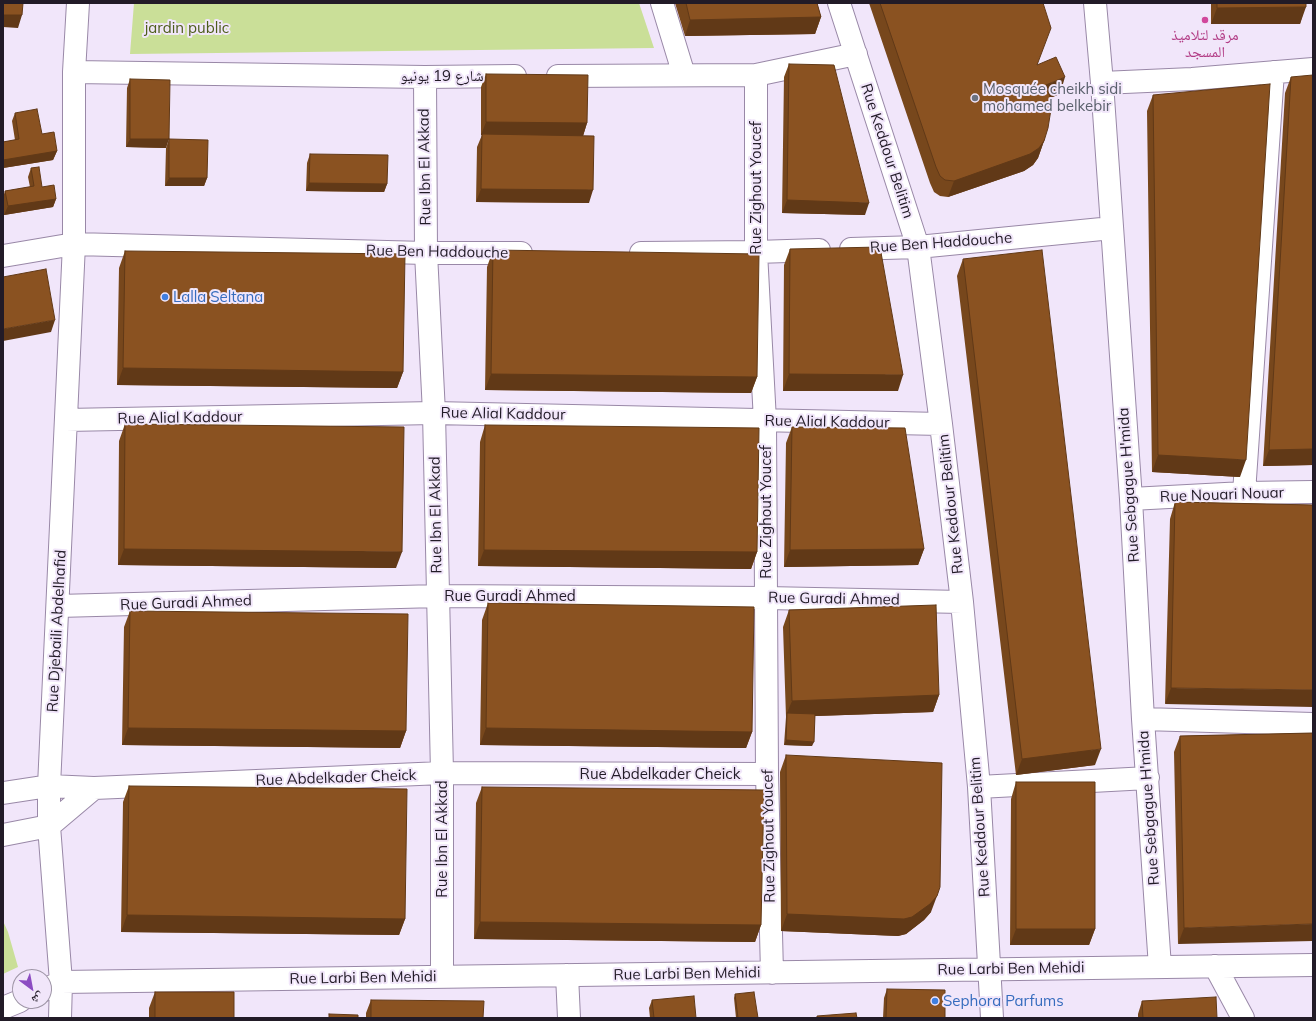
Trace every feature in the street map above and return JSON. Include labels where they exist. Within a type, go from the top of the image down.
[{"type":"street","name":"Rue Djebaili Abdelhafid","points":[[52,969],[49,786],[74,244],[74,72],[78,3]]},
{"type":"street","points":[[662,3],[684,75]]},
{"type":"street","name":"Rue Keddour Belitim","points":[[839,3],[918,247],[942,424],[962,602],[979,787],[992,1018]]},
{"type":"street","name":"Rue Sebgague H'mida","points":[[1094,3],[1102,83],[1131,499],[1143,719],[1160,967]]},
{"type":"street","name":"شارع 19 يونيو","points":[[74,72],[425,77],[756,75],[856,54]]},
{"type":"street","points":[[1102,83],[1192,78],[1313,68]]},
{"type":"street","points":[[1244,493],[1273,72]]},
{"type":"street","name":"Rue Zighout Youcef","points":[[756,75],[756,252],[765,421],[767,774],[772,973]]},
{"type":"street","name":"Rue Ibn El Akkad","points":[[425,77],[426,253],[434,413],[442,773],[442,977]]},
{"type":"street","name":"Rue Ben Haddouche","points":[[623,253],[756,252],[918,247],[1112,228]]},
{"type":"street","name":"Rue Ben Haddouche","points":[[3,256],[74,244],[426,253],[544,253]]},
{"type":"street","name":"Rue Alial Kaddour","points":[[66,420],[434,413],[942,424]]},
{"type":"street","name":"Rue Nouari Nouar","points":[[1131,499],[1244,493],[1313,492]]},
{"type":"street","name":"Rue Guradi Ahmed","points":[[58,606],[438,596],[766,598],[962,602]]},
{"type":"street","points":[[1143,719],[1313,724]]},
{"type":"street","name":"Rue Abdelkader Cheick","points":[[3,793],[49,786],[94,788],[442,773],[767,774]]},
{"type":"street","points":[[979,787],[1148,778]]},
{"type":"street","points":[[3,835],[49,826],[94,788]]},
{"type":"street","name":"Rue Larbi Ben Mehidi","points":[[52,986],[442,977],[1313,965]]},
{"type":"street","points":[[1215,966],[1244,1018]]},
{"type":"street","points":[[567,975],[569,1018]]},
{"type":"street","name":"Rue Djebaili Abdelhafid","points":[[52,986],[60,1018]]},
{"type":"green space","name":"jardin public","points":[[134,3],[639,3],[654,48],[130,54]]},
{"type":"green space","points":[[3,921],[8,932],[18,967],[3,974]]},
{"type":"building","points":[[3,3],[23,3],[22,15],[3,15]]},
{"type":"building","points":[[686,3],[817,3],[821,17],[690,20]]},
{"type":"building","name":"Mosquée cheikh sidi mohamed belkebir","points":[[880,3],[1043,3],[1051,28],[1037,65],[1056,57],[1065,77],[1046,85],[1052,103],[1048,128],[1044,141],[1039,148],[1030,154],[954,181],[945,180],[940,176]]},
{"type":"building","points":[[1217,3],[1306,3],[1306,7],[1217,8]]},
{"type":"building","points":[[789,64],[834,65],[869,203],[787,200]]},
{"type":"building","points":[[486,74],[588,75],[587,123],[486,122]]},
{"type":"building","points":[[1313,75],[1313,449],[1269,450],[1291,77]]},
{"type":"building","points":[[130,79],[170,80],[169,139],[130,139]]},
{"type":"building","points":[[1270,84],[1246,460],[1158,455],[1153,95]]},
{"type":"building","points":[[37,109],[42,134],[54,132],[57,151],[3,160],[3,142],[19,139],[15,113]]},
{"type":"building","points":[[482,134],[594,136],[593,190],[481,189]]},
{"type":"building","points":[[169,139],[208,140],[207,178],[169,178]]},
{"type":"building","points":[[310,154],[388,155],[387,184],[309,183]]},
{"type":"building","points":[[39,167],[42,187],[54,185],[56,199],[8,206],[5,191],[34,186],[31,168]]},
{"type":"building","points":[[880,247],[903,375],[789,374],[790,249]]},
{"type":"building","points":[[493,250],[759,254],[757,377],[491,374]]},
{"type":"building","points":[[1042,250],[1101,749],[1022,759],[963,259]]},
{"type":"building","points":[[125,251],[405,254],[403,372],[123,368]]},
{"type":"building","points":[[46,269],[55,320],[3,329],[3,277]]},
{"type":"building","points":[[125,424],[404,427],[402,552],[124,549]]},
{"type":"building","points":[[485,425],[759,428],[757,552],[484,550]]},
{"type":"building","points":[[792,427],[905,428],[924,549],[790,550]]},
{"type":"building","points":[[1175,502],[1313,505],[1313,690],[1171,688]]},
{"type":"building","points":[[488,603],[754,607],[752,732],[486,728]]},
{"type":"building","points":[[936,605],[939,695],[792,701],[789,610]]},
{"type":"building","points":[[130,611],[408,614],[406,731],[128,728]]},
{"type":"building","points":[[787,713],[815,714],[814,742],[786,740]]},
{"type":"building","points":[[1313,733],[1313,924],[1184,928],[1180,736]]},
{"type":"building","points":[[786,755],[942,763],[940,887],[937,896],[930,904],[912,917],[904,919],[787,914]]},
{"type":"building","points":[[1016,782],[1095,782],[1095,929],[1016,929]]},
{"type":"building","points":[[129,786],[407,789],[405,919],[127,915]]},
{"type":"building","points":[[482,787],[764,790],[761,925],[480,922]]},
{"type":"building","points":[[887,989],[945,990],[945,1018],[886,1018]]},
{"type":"building","points":[[155,992],[234,992],[234,1018],[155,1018]]},
{"type":"building","points":[[754,992],[758,1018],[738,1018],[735,994]]},
{"type":"building","points":[[694,996],[696,1018],[654,1018],[652,1000]]},
{"type":"building","points":[[1216,997],[1217,1018],[1143,1018],[1142,1001]]},
{"type":"building","points":[[371,1000],[484,1001],[483,1018],[371,1018]]},
{"type":"building","points":[[856,1013],[857,1018],[817,1018],[817,1016]]},
{"type":"building","points":[[329,1014],[358,1015],[358,1018],[329,1018]]},
{"type":"place","name":"مرقد لتلاميذ المسجد","points":[[1205,20]]},
{"type":"place","name":"Mosquée cheikh sidi mohamed belkebir","points":[[975,98]]},
{"type":"place","name":"Lalla Seltana","points":[[165,297]]},
{"type":"place","name":"Sephora Parfums","points":[[935,1001]]}]
